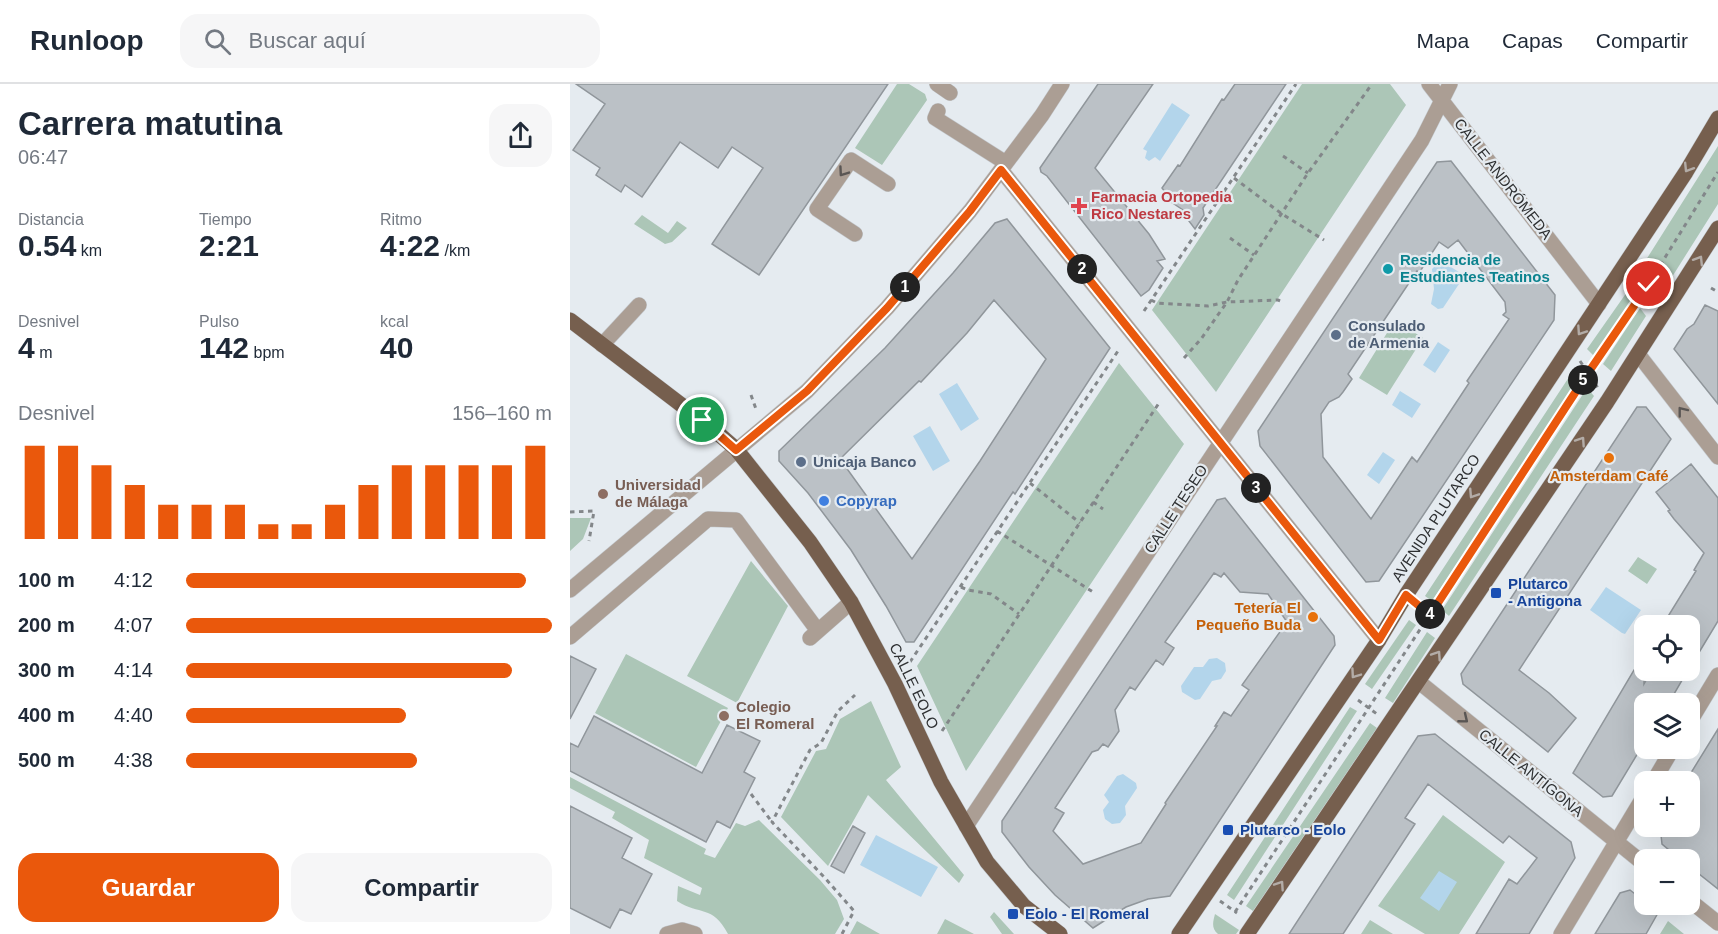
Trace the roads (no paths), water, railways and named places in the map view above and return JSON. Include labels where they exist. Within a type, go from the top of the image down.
[{"type":"main road","name":"AVENIDA PLUTARCO","points":[[1179,934],[1379,640],[1406,595],[1686,172],[1718,118]]},
{"type":"main road","points":[[1250,929],[1607,402],[1718,228]]},
{"type":"main road","name":"CALLE EOLO","points":[[570,320],[713,429],[736,450],[810,542],[851,602],[895,684],[941,783],[987,862],[1024,906],[1060,934]]},
{"type":"street","points":[[937,84],[950,93]]},
{"type":"street","points":[[570,590],[807,391],[879,316],[970,211],[1042,115],[1062,84]]},
{"type":"street","name":"CALLE ANDRÓMEDA","points":[[1429,84],[1599,304]]},
{"type":"street","name":"CALLE TESEO","points":[[966,826],[1422,140],[1450,84]]},
{"type":"street","points":[[938,111],[935,118],[1004,167],[1220,444],[1379,640]]},
{"type":"street","points":[[855,234],[817,209],[851,160],[888,184]]},
{"type":"street","points":[[602,345],[639,305]]},
{"type":"street","points":[[1638,354],[1718,457]]},
{"type":"street","points":[[570,637],[708,519],[736,520],[814,634],[851,602]]},
{"type":"street","points":[[1700,705],[1718,675]]},
{"type":"street","name":"CALLE ANTÍGONA","points":[[1419,682],[1634,856]]},
{"type":"street","points":[[1561,934],[1634,813]]},
{"type":"street","points":[[1700,909],[1718,923]]},
{"type":"street","points":[[667,934],[682,930],[695,934]]},
{"type":"water","points":[[1172,103],[1190,115],[1160,161],[1155,157],[1149,161],[1145,158],[1147,151],[1143,149]]},
{"type":"water","points":[[1443,262],[1462,274],[1463,278],[1443,308],[1438,309],[1431,304],[1434,289],[1432,269],[1438,263]]},
{"type":"water","points":[[1438,342],[1450,350],[1435,373],[1423,365]]},
{"type":"water","points":[[957,383],[979,419],[961,431],[939,394]]},
{"type":"water","points":[[1400,391],[1421,404],[1412,418],[1392,405]]},
{"type":"water","points":[[930,426],[950,461],[933,471],[913,436]]},
{"type":"water","points":[[1383,452],[1395,460],[1379,484],[1367,475]]},
{"type":"water","points":[[1606,587],[1641,610],[1638,615],[1634,615],[1634,620],[1625,634],[1590,610]]},
{"type":"water","points":[[1217,658],[1225,663],[1226,671],[1221,679],[1212,681],[1200,699],[1195,700],[1182,692],[1181,686],[1194,667],[1203,667],[1209,659]]},
{"type":"water","points":[[1123,774],[1136,783],[1137,788],[1125,806],[1126,815],[1120,823],[1112,824],[1105,819],[1103,810],[1109,802],[1104,795],[1117,776]]},
{"type":"water","points":[[876,835],[938,867],[921,897],[860,865]]},
{"type":"water","points":[[1439,871],[1457,882],[1439,911],[1420,898]]},
{"type":"place","name":"Farmacia Ortopedia Rico Nestares","points":[[1079,206]]},
{"type":"place","name":"Residencia de Estudiantes Teatinos","points":[[1388,269]]},
{"type":"place","name":"Consulado de Armenia","points":[[1336,335]]},
{"type":"place","name":"Amsterdam Café","points":[[1609,458]]},
{"type":"place","name":"Unicaja Banco","points":[[801,462]]},
{"type":"place","name":"Universidad de Málaga","points":[[603,494]]},
{"type":"place","name":"Copyrap","points":[[824,501]]},
{"type":"place","name":"Plutarco - Antigona","points":[[1496,593]]},
{"type":"place","name":"Tetería El Pequeño Buda","points":[[1313,617]]},
{"type":"place","name":"Colegio El Romeral","points":[[724,716]]},
{"type":"place","name":"Plutarco - Eolo","points":[[1228,830]]},
{"type":"place","name":"Eolo - El Romeral","points":[[1013,914]]}]
